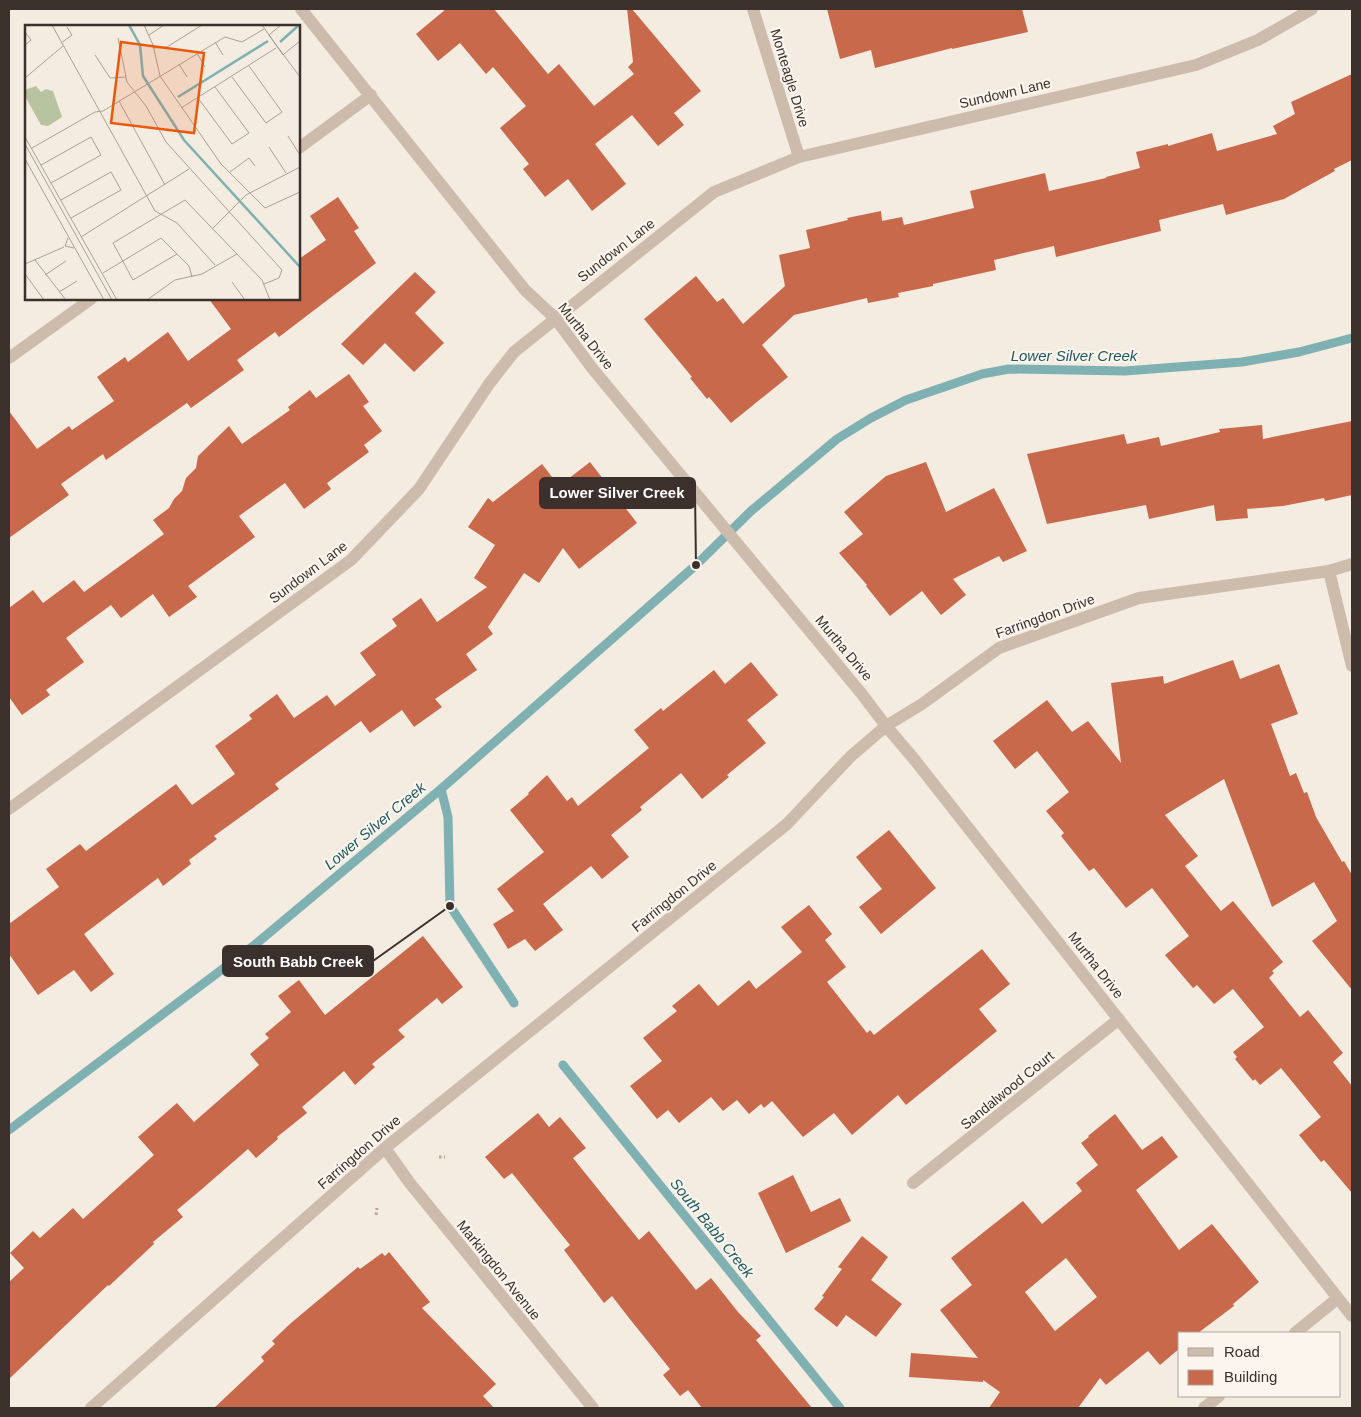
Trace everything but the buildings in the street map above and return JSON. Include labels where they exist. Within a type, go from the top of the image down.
[{"type":"street","name":"Murtha Drive","points":[[301,9],[525,290],[555,318],[592,368],[861,693],[1352,1316]]},
{"type":"street","name":"Monteagle Drive","points":[[753,9],[799,156]]},
{"type":"street","name":"Sundown Lane","points":[[9,809],[351,560],[420,489],[489,384],[514,352],[714,192],[799,156],[1196,65],[1258,40],[1312,9]]},
{"type":"street","points":[[300,147],[371,96]]},
{"type":"street","points":[[9,358],[90,300]]},
{"type":"street","name":"Farringdon Drive","points":[[91,1408],[385,1148],[787,824],[850,757],[886,726],[922,704],[999,648],[1139,598],[1329,571],[1352,564]]},
{"type":"street","points":[[1329,571],[1352,666]]},
{"type":"street","name":"Sandalwood Court","points":[[913,1183],[1119,1020]]},
{"type":"street","name":"Markingdon Avenue","points":[[385,1148],[408,1182],[592,1408]]},
{"type":"street","points":[[1296,1332],[1338,1298]]},
{"type":"street","points":[[1204,1408],[1218,1397]]},
{"type":"path","points":[[439,1157],[445,1157]]},
{"type":"path","points":[[376,1215],[377,1208]]},
{"type":"waterway","name":"Lower Silver Creek","points":[[9,1130],[257,943],[441,789],[696,565],[751,511],[837,439],[871,418],[906,400],[982,374],[1009,369],[1125,371],[1242,362],[1299,352],[1352,338]]},
{"type":"waterway","name":"South Babb Creek","points":[[441,789],[448,817],[450,906],[514,1003]]},
{"type":"waterway","name":"South Babb Creek","points":[[563,1065],[840,1408]]},
{"type":"place","name":"Lower Silver Creek","points":[[696,565]]},
{"type":"place","name":"South Babb Creek","points":[[450,906]]}]
